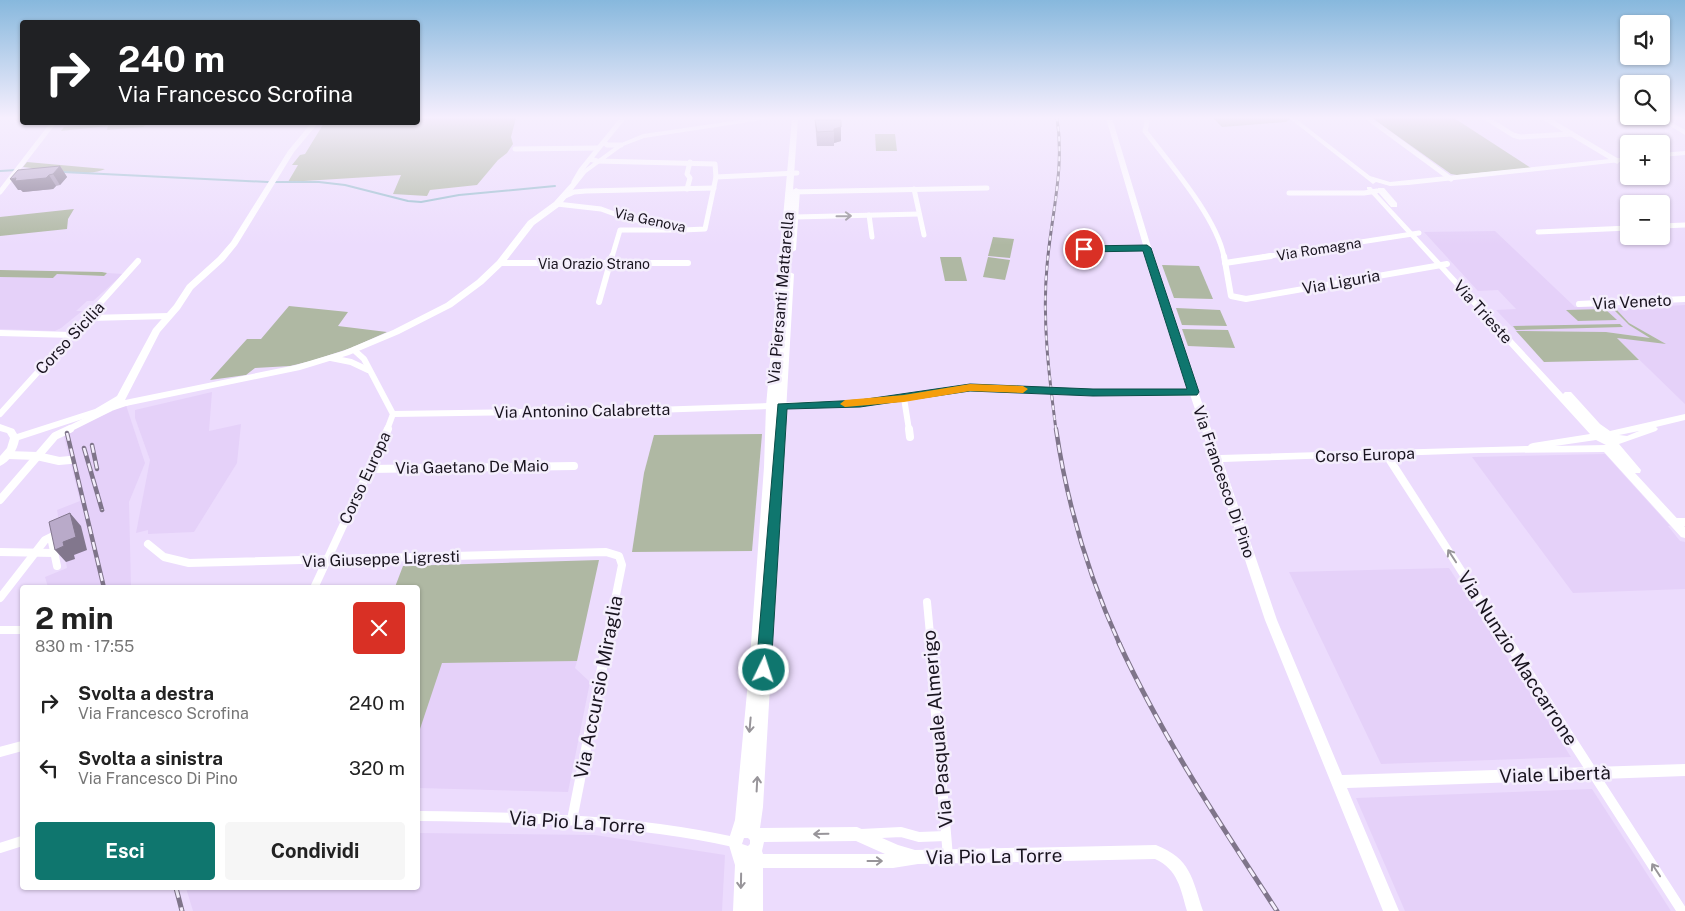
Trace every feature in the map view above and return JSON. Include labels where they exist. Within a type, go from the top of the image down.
[{"type":"street","points":[[0,192],[25,161]]},
{"type":"street","points":[[0,500],[55,436],[118,403],[150,339],[190,287],[221,259],[234,243],[284,161]]},
{"type":"street","points":[[15,438],[118,403],[266,375],[331,358],[396,332],[449,305],[480,282],[500,263],[531,223],[564,197],[589,161]]},
{"type":"street","points":[[574,182],[597,161],[690,162],[687,174],[690,178],[687,189]]},
{"type":"street","name":"Via Piersanti Mattarella","points":[[742,849],[755,837],[777,406],[794,161]]},
{"type":"street","name":"Via Piersanti Mattarella","points":[[794,173],[796,161]]},
{"type":"street","name":"Via Francesco Di Pino","points":[[1122,161],[1147,248],[1271,620],[1391,911]]},
{"type":"street","points":[[1167,161],[1209,218],[1222,244],[1225,263]]},
{"type":"street","points":[[1344,161],[1378,188]]},
{"type":"street","points":[[1345,161],[1369,178],[1378,188]]},
{"type":"street","points":[[1426,161],[1451,179]]},
{"type":"street","points":[[1288,193],[1343,192],[1613,161]]},
{"type":"street","name":"Via Genova","points":[[557,204],[601,209],[623,217],[683,230],[706,229],[716,177],[716,164],[690,162]]},
{"type":"street","points":[[716,177],[794,173]]},
{"type":"street","points":[[1369,178],[1378,188]]},
{"type":"street","points":[[564,197],[574,192],[586,190],[714,188]]},
{"type":"street","points":[[793,192],[987,188]]},
{"type":"street","name":"Via Trieste","points":[[1378,188],[1416,234]]},
{"type":"street","name":"Via Trieste","points":[[1378,188],[1444,265],[1597,426],[1682,523],[1685,534]]},
{"type":"street","points":[[914,189],[924,235]]},
{"type":"street","points":[[792,213],[919,214]]},
{"type":"street","points":[[870,215],[872,237]]},
{"type":"street","points":[[1670,226],[1685,225]]},
{"type":"street","points":[[1538,232],[1620,228]]},
{"type":"street","points":[[599,302],[620,230],[683,230]]},
{"type":"street","name":"Via Romagna","points":[[1225,263],[1416,234]]},
{"type":"street","points":[[1084,249],[1147,248]]},
{"type":"street","name":"Corso Sicilia","points":[[0,414],[89,318],[110,294],[114,286],[138,261]]},
{"type":"street","name":"Via Orazio Strano","points":[[500,263],[688,263]]},
{"type":"street","name":"Via Liguria","points":[[1225,263],[1231,296],[1241,299],[1444,265]]},
{"type":"street","name":"Via Veneto","points":[[1580,304],[1685,299]]},
{"type":"street","points":[[89,318],[169,316]]},
{"type":"street","points":[[0,333],[72,335]]},
{"type":"street","name":"Corso Europa","points":[[315,585],[370,469],[393,414],[364,360],[354,350]]},
{"type":"street","points":[[331,358],[351,362],[368,370]]},
{"type":"street","name":"Via Antonino Calabretta","points":[[393,414],[860,404],[970,388],[1093,393],[1194,392]]},
{"type":"street","points":[[904,398],[910,436]]},
{"type":"street","name":"Via Piersanti Mattarella","points":[[741,911],[742,820],[755,670],[769,467],[777,406]]},
{"type":"street","points":[[1495,450],[1577,440],[1628,439],[1664,423],[1685,417]]},
{"type":"street","points":[[0,427],[11,431],[15,438],[9,457],[37,456],[52,461],[70,460]]},
{"type":"street","points":[[48,427],[55,431],[55,436]]},
{"type":"street","points":[[1495,450],[1588,449],[1608,439]]},
{"type":"street","points":[[1577,440],[1582,447],[1588,449]]},
{"type":"street","name":"Corso Europa","points":[[1217,459],[1495,450]]},
{"type":"street","name":"Via Nunzio Maccarrone","points":[[1386,454],[1682,911]]},
{"type":"street","name":"Via Gaetano De Maio","points":[[370,469],[574,466]]},
{"type":"street","points":[[0,598],[34,553],[45,540],[51,537],[57,566]]},
{"type":"street","name":"Via Giuseppe Ligresti","points":[[148,544],[164,557],[189,563],[326,561],[606,552],[619,556]]},
{"type":"street","points":[[0,552],[54,553]]},
{"type":"street","name":"Via Accursio Miraglia","points":[[572,820],[622,565],[619,556]]},
{"type":"street","name":"Via Pasquale Almerigo","points":[[927,602],[948,857]]},
{"type":"street","points":[[0,630],[20,630]]},
{"type":"street","points":[[0,752],[20,747]]},
{"type":"street","name":"Viale Libertà","points":[[1338,782],[1685,770]]},
{"type":"street","name":"Via Pio La Torre","points":[[420,816],[628,823],[696,832],[742,849],[893,861],[918,857],[1156,852],[1176,861],[1195,911]]},
{"type":"street","points":[[742,849],[743,831],[755,837],[901,832],[919,837],[946,836]]},
{"type":"street","points":[[857,834],[897,852],[918,857]]},
{"type":"street","points":[[0,848],[20,843]]},
{"type":"street","name":"Via Piersanti Mattarella","points":[[742,849],[754,911]]},
{"type":"shaded area","points":[[1495,231],[1575,307],[1610,307],[1629,325],[1651,338],[1606,332],[1516,331],[1496,310],[1516,309],[1498,290],[1478,291],[1424,232]]},
{"type":"shaded area","points":[[107,273],[123,274],[93,301],[87,301],[76,311],[82,311],[61,328],[55,331],[0,329],[0,277],[53,278],[57,274],[104,276]]},
{"type":"shaded area","points":[[1685,305],[1685,404],[1616,337],[1664,343],[1629,323],[1615,308],[1667,308],[1667,306]]},
{"type":"shaded area","points":[[212,392],[209,431],[241,424],[237,463],[194,532],[148,534],[148,530],[136,533],[150,460],[135,418],[135,410]]},
{"type":"shaded area","points":[[126,405],[145,463],[129,502],[131,585],[47,585],[45,577],[67,568],[57,510],[80,501],[63,433]]},
{"type":"shaded area","points":[[1605,454],[1670,526],[1668,526],[1680,541],[1685,542],[1685,589],[1573,593],[1472,457]]},
{"type":"shaded area","points":[[1449,568],[1571,757],[1381,764],[1289,572]]},
{"type":"shaded area","points":[[577,661],[575,668],[590,682],[568,792],[420,788],[420,729],[441,663]]},
{"type":"shaded area","points":[[1592,789],[1671,911],[1405,911],[1356,798]]},
{"type":"shaded area","points":[[420,833],[595,835],[725,855],[722,911],[193,911],[187,890],[420,890]]},
{"type":"green space","points":[[296,161],[498,161],[477,185],[430,190],[427,196],[393,194],[401,175],[288,182],[298,165],[292,165]]},
{"type":"green space","points":[[1432,161],[1519,161],[1531,168],[1457,175],[1451,174]]},
{"type":"green space","points":[[27,162],[105,169],[97,172],[77,173],[23,167]]},
{"type":"green space","points":[[74,209],[68,219],[67,229],[0,236],[0,217]]},
{"type":"green space","points":[[993,237],[1014,239],[1010,258],[988,256]]},
{"type":"green space","points":[[940,257],[961,257],[967,281],[945,281]]},
{"type":"green space","points":[[988,257],[1010,260],[1005,280],[983,277]]},
{"type":"green space","points":[[1162,265],[1199,266],[1213,299],[1174,298]]},
{"type":"green space","points":[[0,270],[107,273],[104,276],[57,274],[53,278],[0,277]]},
{"type":"green space","points":[[289,306],[348,312],[338,326],[387,332],[351,348],[311,361],[290,366],[255,368],[246,375],[210,380],[247,339],[261,339]]},
{"type":"green space","points":[[1176,308],[1220,310],[1227,326],[1182,325]]},
{"type":"green space","points":[[1612,308],[1615,308],[1629,323],[1666,344],[1617,338],[1639,360],[1544,362],[1516,331],[1606,332],[1650,338],[1629,325]]},
{"type":"green space","points":[[1605,309],[1617,320],[1578,321],[1566,310]]},
{"type":"green space","points":[[1620,324],[1623,327],[1516,330],[1513,326]]},
{"type":"green space","points":[[1182,329],[1228,330],[1235,348],[1188,346]]},
{"type":"green space","points":[[762,434],[752,551],[632,552],[644,473],[654,435]]},
{"type":"green space","points":[[599,560],[577,661],[442,663],[420,729],[420,585],[396,585],[403,566]]},
{"type":"building","points":[[60,166],[53,174],[46,178],[15,181],[16,178],[10,179],[18,170]]},
{"type":"building","points":[[70,513],[76,537],[63,542],[64,546],[55,550],[49,522]]},
{"type":"waterway","points":[[0,171],[17,170]]},
{"type":"waterway","points":[[63,172],[268,182]]},
{"type":"waterway","points":[[274,182],[319,182],[345,185],[408,201],[421,202],[459,195],[555,186]]},
{"type":"railway","points":[[1056,430],[1049,369],[1045,307],[1047,266],[1059,161]]},
{"type":"railway","points":[[1056,429],[1066,485],[1080,539],[1098,592],[1120,645]]},
{"type":"railway","points":[[67,433],[103,585]]},
{"type":"railway","points":[[92,445],[97,469]]},
{"type":"railway","points":[[84,448],[102,510]]},
{"type":"railway","points":[[1119,643],[1173,747],[1277,911]]},
{"type":"railway","points":[[177,890],[182,911]]},
{"type":"slow traffic","points":[[845,404],[860,404],[970,388],[1023,389]]},
{"type":"route","points":[[764,670],[782,406],[860,404],[970,388],[1093,393],[1194,392],[1147,248],[1084,249]]}]
